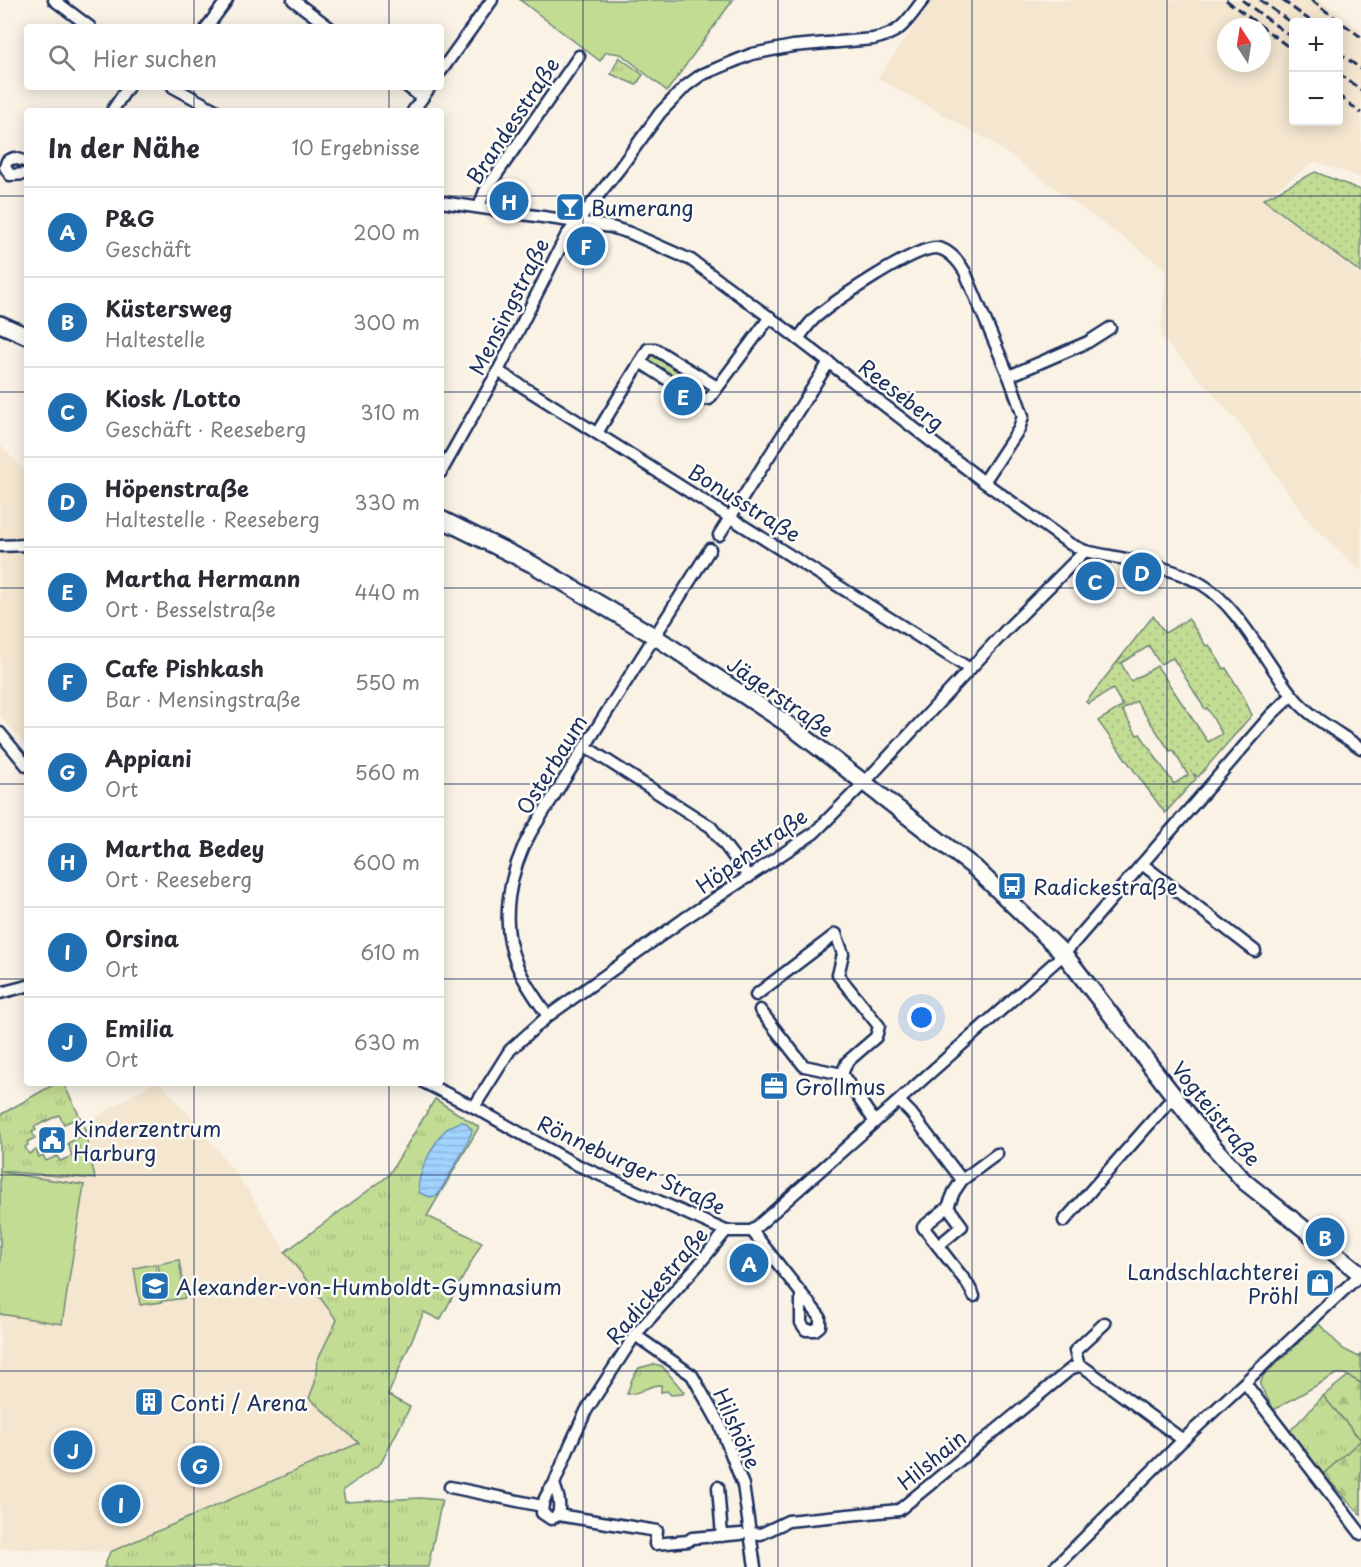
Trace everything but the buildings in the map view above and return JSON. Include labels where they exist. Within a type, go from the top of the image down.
[{"type":"street","points":[[209,24],[227,0]]},
{"type":"street","points":[[293,0],[324,24]]},
{"type":"street","points":[[444,67],[492,0]]},
{"type":"street","name":"Mensingstraße","points":[[444,467],[498,371],[566,236],[621,168],[660,113],[686,86],[701,75],[752,54],[777,48],[886,36],[901,29],[923,0]]},
{"type":"street","points":[[56,1],[86,24]]},
{"type":"street","name":"Brandesstraße","points":[[479,207],[485,191],[579,56]]},
{"type":"street","points":[[114,108],[126,90]]},
{"type":"street","points":[[178,90],[212,108]]},
{"type":"street","points":[[412,90],[422,98]]},
{"type":"street","points":[[415,108],[428,90]]},
{"type":"street","points":[[24,161],[14,158],[7,161],[5,167],[10,175],[24,174]]},
{"type":"street","name":"Reeseberg","points":[[444,202],[601,225],[630,233],[679,253],[770,317],[984,482],[1070,544],[1084,551],[1160,568],[1204,585],[1238,620],[1292,695],[1309,712],[1361,748]]},
{"type":"street","points":[[798,339],[817,316],[908,257],[938,248],[954,257],[960,264],[1022,411],[1023,422],[1014,439],[984,482]]},
{"type":"street","points":[[640,362],[699,400],[709,399],[770,317]]},
{"type":"street","points":[[0,324],[24,335]]},
{"type":"street","points":[[1009,376],[1088,342],[1110,327]]},
{"type":"street","points":[[597,433],[648,349],[656,349],[717,387]]},
{"type":"street","points":[[719,535],[829,362]]},
{"type":"street","name":"Bonusstraße","points":[[498,371],[970,669]]},
{"type":"street","name":"Jägerstraße","points":[[444,520],[532,564],[654,636],[789,725],[975,868],[1064,954]]},
{"type":"street","points":[[0,546],[24,545]]},
{"type":"street","name":"Osterbaum","points":[[548,1016],[515,962],[510,939],[509,899],[515,867],[525,844],[710,549]]},
{"type":"street","name":"Höpenstraße","points":[[474,1107],[510,1050],[548,1016],[684,919],[814,833],[1084,551]]},
{"type":"street","points":[[801,1294],[752,1231],[1064,954],[1272,714],[1292,695]]},
{"type":"street","points":[[0,733],[24,762]]},
{"type":"street","points":[[586,747],[711,827],[749,877]]},
{"type":"street","points":[[1142,864],[1256,951]]},
{"type":"street","points":[[756,995],[836,934],[843,954],[838,975],[879,1026],[876,1037],[847,1062],[842,1074]]},
{"type":"street","name":"Vogteistraße","points":[[1064,954],[1212,1145],[1245,1182],[1361,1274]]},
{"type":"street","points":[[0,993],[24,987]]},
{"type":"street","points":[[760,1010],[804,1066],[842,1074],[875,1122]]},
{"type":"street","name":"Rönneburger Straße","points":[[431,1086],[474,1107],[573,1163],[726,1231]]},
{"type":"street","points":[[1064,1221],[1175,1095]]},
{"type":"street","points":[[900,1102],[962,1180]]},
{"type":"street","points":[[974,1296],[967,1283],[923,1227],[948,1207],[954,1191],[962,1180],[997,1154]]},
{"type":"street","points":[[938,1246],[962,1226],[948,1207]]},
{"type":"street","name":"Radickestraße","points":[[542,1506],[586,1412],[635,1335],[726,1231],[752,1231]]},
{"type":"street","points":[[1055,1567],[1183,1440],[1361,1274]]},
{"type":"street","points":[[1105,1323],[1074,1351],[1079,1365],[1183,1440]]},
{"type":"street","name":"Hilshöhe","points":[[635,1335],[692,1375],[720,1425],[742,1485],[745,1534],[755,1567]]},
{"type":"street","name":"Hilshain","points":[[745,1534],[761,1534],[788,1521],[899,1510],[1072,1368],[1079,1365]]},
{"type":"street","points":[[1245,1383],[1361,1534]]},
{"type":"street","points":[[554,1484],[560,1502],[558,1515]]},
{"type":"street","points":[[450,1487],[542,1506],[542,1513],[551,1519],[558,1515],[657,1531],[655,1544],[745,1534]]},
{"type":"street","points":[[718,1487],[722,1536]]},
{"type":"shaded area","points":[[932,0],[1320,0],[1361,30],[1361,178],[1315,161],[1263,199],[1361,276],[1361,570],[1310,523],[1241,425],[1161,336],[1166,269],[990,141],[878,78]]},
{"type":"shaded area","points":[[0,445],[24,471],[24,744],[0,715]]},
{"type":"shaded area","name":"Alexander-von-Humboldt-Gymnasium","points":[[147,1086],[163,1086],[197,1124],[248,1190],[285,1252],[337,1320],[317,1361],[315,1383],[309,1398],[360,1443],[110,1552],[0,1548],[0,1171],[94,1179],[84,1125]]},
{"type":"green space","points":[[520,0],[733,0],[667,91],[621,54],[606,52],[600,61]]},
{"type":"green space","points":[[619,57],[643,75],[636,85],[611,74]]},
{"type":"green space","points":[[1315,172],[1361,190],[1361,273],[1263,199]]},
{"type":"green space","points":[[653,351],[707,386],[699,397],[645,363]]},
{"type":"green space","points":[[1153,616],[1165,633],[1188,619],[1190,621],[1206,646],[1209,645],[1224,669],[1226,668],[1252,715],[1198,777],[1193,773],[1196,779],[1165,813],[1098,721],[1123,706],[1113,689],[1088,704],[1086,702]],"holes":[[[1149,646],[1160,664],[1173,658],[1222,734],[1208,742],[1157,666],[1131,681],[1121,663]],[[1136,701],[1170,751],[1173,750],[1188,775],[1174,784],[1140,734],[1137,735],[1122,710]]]},
{"type":"green space","points":[[51,1086],[64,1086],[84,1125],[95,1179],[0,1171],[0,1115]],"holes":[[[59,1115],[64,1124],[73,1120],[81,1136],[68,1143],[72,1156],[60,1161],[57,1156],[46,1161],[43,1155],[39,1157],[36,1150],[29,1154],[25,1147],[28,1145],[27,1142],[35,1138],[32,1132],[36,1130],[34,1127]]]},
{"type":"green space","points":[[435,1099],[479,1127],[427,1216],[482,1242],[440,1320],[424,1312],[388,1395],[410,1407],[381,1463],[343,1490],[345,1502],[420,1498],[442,1500],[428,1567],[104,1567],[110,1552],[359,1443],[309,1398],[315,1383],[317,1361],[337,1320],[285,1252],[388,1176]]},
{"type":"green space","points":[[0,1172],[84,1185],[62,1324],[0,1314]]},
{"type":"green space","points":[[179,1260],[185,1298],[164,1301],[158,1264]]},
{"type":"green space","points":[[155,1264],[162,1302],[140,1305],[134,1268]]},
{"type":"green space","points":[[1319,1324],[1343,1349],[1359,1357],[1361,1353],[1361,1383],[1345,1374],[1336,1374],[1274,1410],[1260,1385],[1263,1376]]},
{"type":"green space","points":[[654,1364],[662,1366],[684,1392],[683,1394],[671,1395],[667,1391],[661,1392],[661,1385],[627,1394],[639,1368]]},
{"type":"green space","points":[[1348,1376],[1361,1383],[1361,1440],[1323,1396]]},
{"type":"green space","points":[[1323,1396],[1361,1440],[1323,1474],[1290,1431]]},
{"type":"green space","points":[[1361,1440],[1361,1515],[1323,1474]]},
{"type":"water","points":[[461,1122],[466,1123],[472,1130],[451,1173],[437,1196],[430,1197],[420,1193],[420,1179],[432,1149],[448,1128]]},
{"type":"railway","points":[[1226,0],[1289,47]]},
{"type":"railway","points":[[1242,0],[1289,35]]},
{"type":"railway","points":[[1260,0],[1289,21]]},
{"type":"railway","points":[[1282,0],[1307,18]]},
{"type":"railway","points":[[1311,0],[1361,37]]},
{"type":"railway","points":[[1343,56],[1361,69]]},
{"type":"railway","points":[[1343,77],[1361,90]]},
{"type":"railway","points":[[1343,99],[1361,113]]},
{"type":"place","name":"Martha Bedey","points":[[509,201]]},
{"type":"place","name":"Bumerang","points":[[570,207]]},
{"type":"place","name":"Cafe Pishkash","points":[[586,246]]},
{"type":"place","name":"Martha Hermann","points":[[683,396]]},
{"type":"place","name":"Höpenstraße","points":[[1142,572]]},
{"type":"place","name":"Kiosk /Lotto","points":[[1095,581]]},
{"type":"place","name":"Radickestraße","points":[[1012,886]]},
{"type":"place","name":"Grollmus","points":[[774,1086]]},
{"type":"place","name":"Kinderzentrum Harburg","points":[[52,1140]]},
{"type":"place","name":"Küstersweg","points":[[1325,1237]]},
{"type":"place","name":"P&G","points":[[749,1263]]},
{"type":"place","name":"Landschlachterei Pröhl","points":[[1320,1283]]},
{"type":"place","name":"Alexander-von-Humboldt-Gymnasium","points":[[155,1286]]},
{"type":"place","name":"Conti / Arena","points":[[149,1402]]},
{"type":"place","name":"Emilia","points":[[73,1450]]},
{"type":"place","name":"Appiani","points":[[200,1465]]},
{"type":"place","name":"Orsina","points":[[121,1504]]}]
